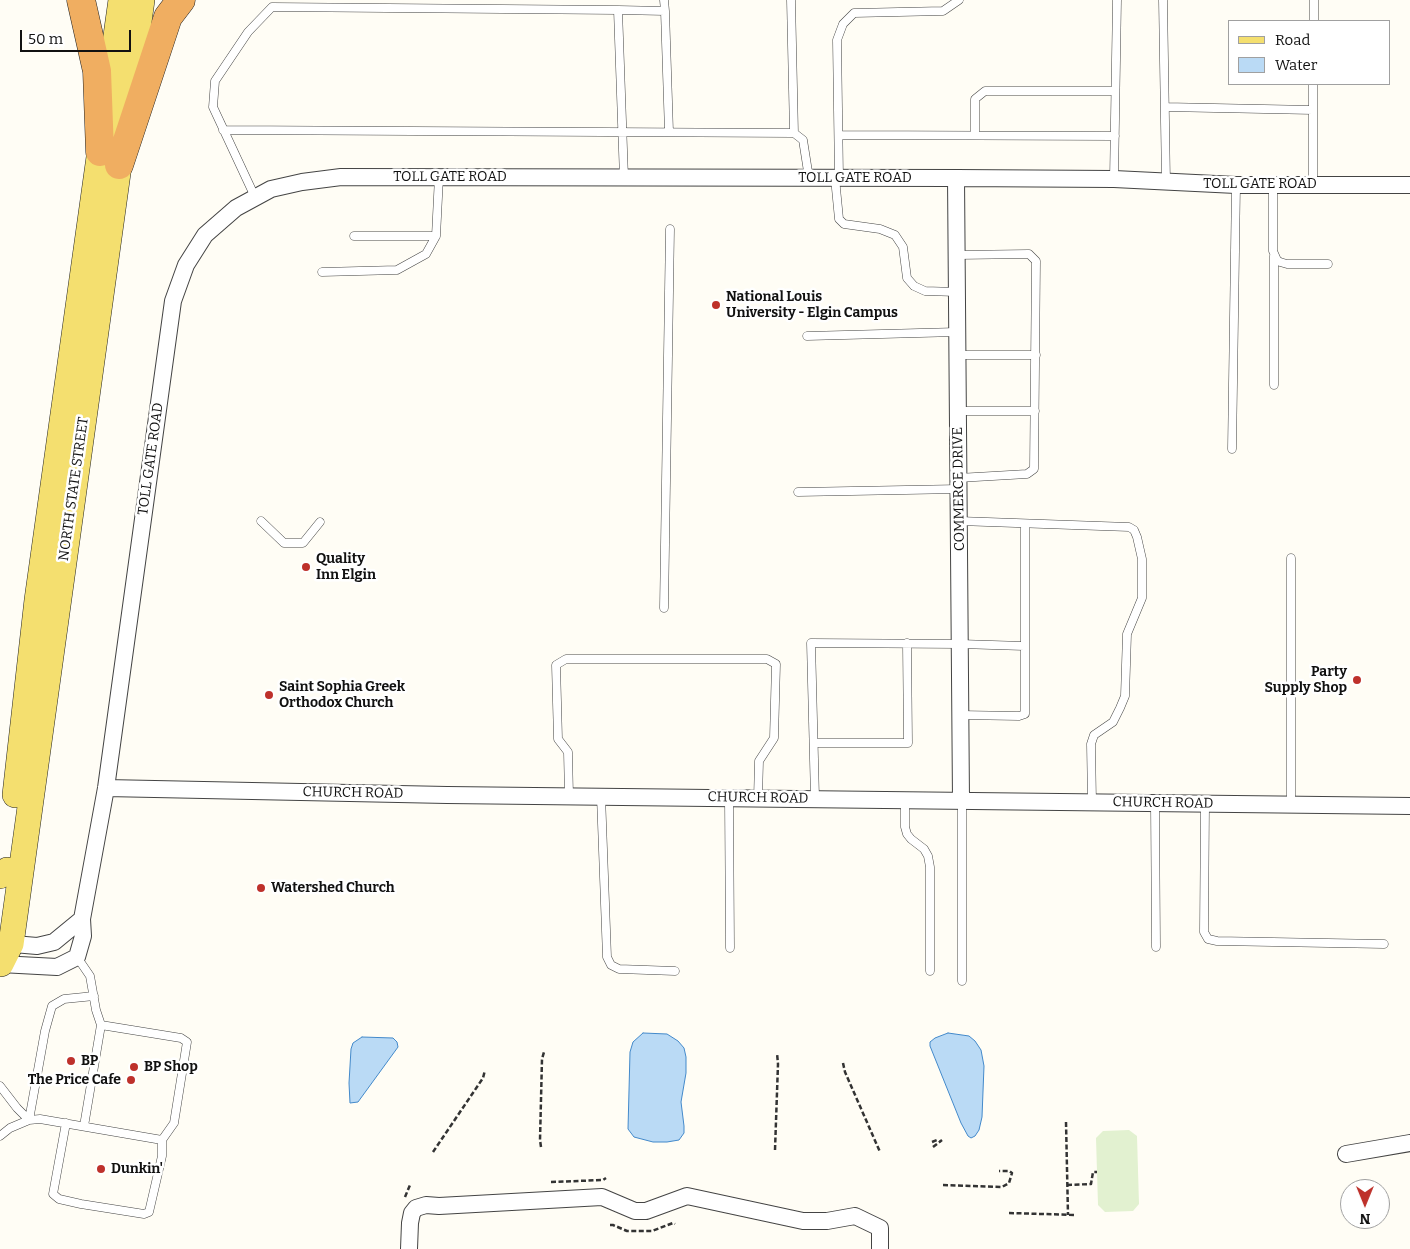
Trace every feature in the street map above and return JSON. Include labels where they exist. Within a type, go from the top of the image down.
[{"type":"highway","points":[[81,0],[97,71],[110,158]]},
{"type":"highway","points":[[110,158],[168,17],[181,0]]},
{"type":"main road","name":"NORTH STATE STREET","points":[[2,953],[110,158],[121,0]]},
{"type":"main road","name":"NORTH STATE STREET","points":[[2,953],[3,873],[36,600],[110,158],[142,0]]},
{"type":"street","name":"TOLL GATE ROAD","points":[[77,957],[106,788],[173,301],[186,265],[205,235],[236,208],[271,188],[341,177],[1114,179],[1236,185],[1410,185]]},
{"type":"street","name":"COMMERCE DRIVE","points":[[956,178],[962,800]]},
{"type":"street","name":"CHURCH ROAD","points":[[106,788],[569,796],[1410,806]]},
{"type":"street","points":[[2,953],[54,942],[82,919]]},
{"type":"street","points":[[2,953],[57,967],[77,957]]},
{"type":"street","points":[[1346,1154],[1410,1143]]},
{"type":"street","points":[[409,1249],[412,1213],[416,1208],[426,1205],[439,1206],[602,1197],[635,1211],[646,1211],[687,1196],[803,1221],[827,1221],[855,1216],[880,1228],[880,1249]]},
{"type":"lane","points":[[664,0],[669,132]]},
{"type":"lane","points":[[791,0],[794,133]]},
{"type":"lane","points":[[957,292],[924,291],[914,286],[907,278],[903,247],[895,235],[880,229],[844,224],[839,219],[837,178],[839,135],[837,40],[843,24],[854,13],[943,11],[959,0]]},
{"type":"lane","points":[[1114,179],[1117,0]]},
{"type":"lane","points":[[1164,0],[1166,182]]},
{"type":"lane","points":[[1314,0],[1314,20]]},
{"type":"lane","points":[[255,197],[212,108],[215,81],[248,32],[272,7],[431,4],[665,11]]},
{"type":"lane","points":[[618,10],[624,178]]},
{"type":"lane","points":[[1312,184],[1313,85]]},
{"type":"lane","points":[[975,135],[975,99],[985,91],[1116,91]]},
{"type":"lane","points":[[1165,107],[1313,110]]},
{"type":"lane","points":[[223,130],[794,133],[803,140],[809,178]]},
{"type":"lane","points":[[839,135],[1115,136]]},
{"type":"lane","points":[[322,272],[397,270],[426,254],[436,236],[439,177]]},
{"type":"lane","points":[[1232,449],[1236,185]]},
{"type":"lane","points":[[1273,185],[1274,384]]},
{"type":"lane","points":[[664,608],[670,229]]},
{"type":"lane","points":[[354,236],[436,236]]},
{"type":"lane","points":[[798,492],[958,484],[1026,474],[1034,469],[1036,261],[1029,254],[957,255]]},
{"type":"lane","points":[[1274,256],[1280,262],[1287,264],[1328,264]]},
{"type":"lane","points":[[808,336],[957,332]]},
{"type":"lane","points":[[958,355],[1036,355]]},
{"type":"lane","points":[[958,411],[1035,411]]},
{"type":"lane","points":[[261,521],[284,543],[303,543],[320,522]]},
{"type":"lane","points":[[959,521],[1129,527],[1134,530],[1142,559],[1142,598],[1127,634],[1124,696],[1120,708],[1113,722],[1094,735],[1091,744],[1092,802]]},
{"type":"lane","points":[[960,715],[1019,716],[1025,714],[1025,524]]},
{"type":"lane","points":[[1291,558],[1291,805]]},
{"type":"lane","points":[[815,798],[811,643],[1024,646]]},
{"type":"lane","points":[[814,743],[908,743],[906,643]]},
{"type":"lane","points":[[569,796],[568,752],[558,739],[556,665],[566,659],[767,659],[776,664],[774,738],[759,761],[758,798]]},
{"type":"lane","points":[[601,796],[607,957],[611,965],[619,970],[675,971]]},
{"type":"lane","points":[[729,798],[730,948]]},
{"type":"lane","points":[[905,800],[905,827],[907,834],[911,840],[924,849],[928,856],[930,867],[930,971]]},
{"type":"lane","points":[[962,800],[962,981]]},
{"type":"lane","points":[[1155,803],[1156,947]]},
{"type":"lane","points":[[1205,804],[1204,932],[1208,939],[1384,944]]},
{"type":"lane","points":[[77,957],[90,976],[101,1025],[84,1126]]},
{"type":"lane","points":[[29,1120],[45,1031],[52,1006],[64,999],[94,996]]},
{"type":"lane","points":[[66,1123],[53,1194],[59,1199],[80,1204],[144,1214],[149,1212],[162,1156],[162,1140],[174,1123],[187,1042],[181,1038],[101,1025]]},
{"type":"lane","points":[[0,1086],[29,1120]]},
{"type":"lane","points":[[0,1136],[10,1128],[29,1120],[40,1119],[162,1140]]},
{"type":"path","points":[[541,1147],[540,1113],[542,1059],[544,1052]]},
{"type":"path","points":[[775,1150],[777,1054]]},
{"type":"path","points":[[843,1063],[845,1072],[880,1152]]},
{"type":"path","points":[[433,1152],[483,1078],[485,1070]]},
{"type":"path","points":[[1066,1122],[1068,1215]]},
{"type":"path","points":[[932,1142],[936,1140],[941,1141],[933,1147]]},
{"type":"path","points":[[943,1185],[1002,1187],[1008,1182],[1012,1173],[1000,1171]]},
{"type":"path","points":[[1067,1185],[1091,1184],[1093,1172],[1097,1172]]},
{"type":"path","points":[[551,1182],[603,1180],[606,1178]]},
{"type":"path","points":[[404,1201],[410,1185]]},
{"type":"path","points":[[1009,1213],[1076,1215]]},
{"type":"path","points":[[610,1225],[613,1224],[627,1231],[652,1231],[673,1222],[675,1224]]},
{"type":"green space","points":[[1129,1130],[1137,1136],[1139,1204],[1133,1211],[1105,1212],[1098,1205],[1096,1138],[1103,1131]]},
{"type":"water","points":[[643,1033],[667,1034],[678,1041],[684,1048],[686,1073],[681,1102],[684,1133],[679,1140],[653,1142],[634,1137],[628,1129],[630,1052],[633,1042]]},
{"type":"water","points":[[948,1033],[969,1036],[981,1050],[984,1066],[982,1117],[979,1130],[971,1138],[961,1123],[930,1046],[930,1042],[935,1038]]},
{"type":"water","points":[[362,1037],[393,1038],[397,1042],[398,1047],[358,1102],[350,1103],[351,1049],[353,1043]]},
{"type":"place","name":"National Louis University - Elgin Campus","points":[[716,305]]},
{"type":"place","name":"Quality Inn Elgin","points":[[306,567]]},
{"type":"place","name":"Party Supply Shop","points":[[1357,680]]},
{"type":"place","name":"Saint Sophia Greek Orthodox Church","points":[[269,695]]},
{"type":"place","name":"Watershed Church","points":[[261,888]]},
{"type":"place","name":"BP","points":[[71,1061]]},
{"type":"place","name":"BP Shop","points":[[134,1067]]},
{"type":"place","name":"The Price Cafe","points":[[131,1080]]},
{"type":"place","name":"Dunkin'","points":[[101,1169]]}]
